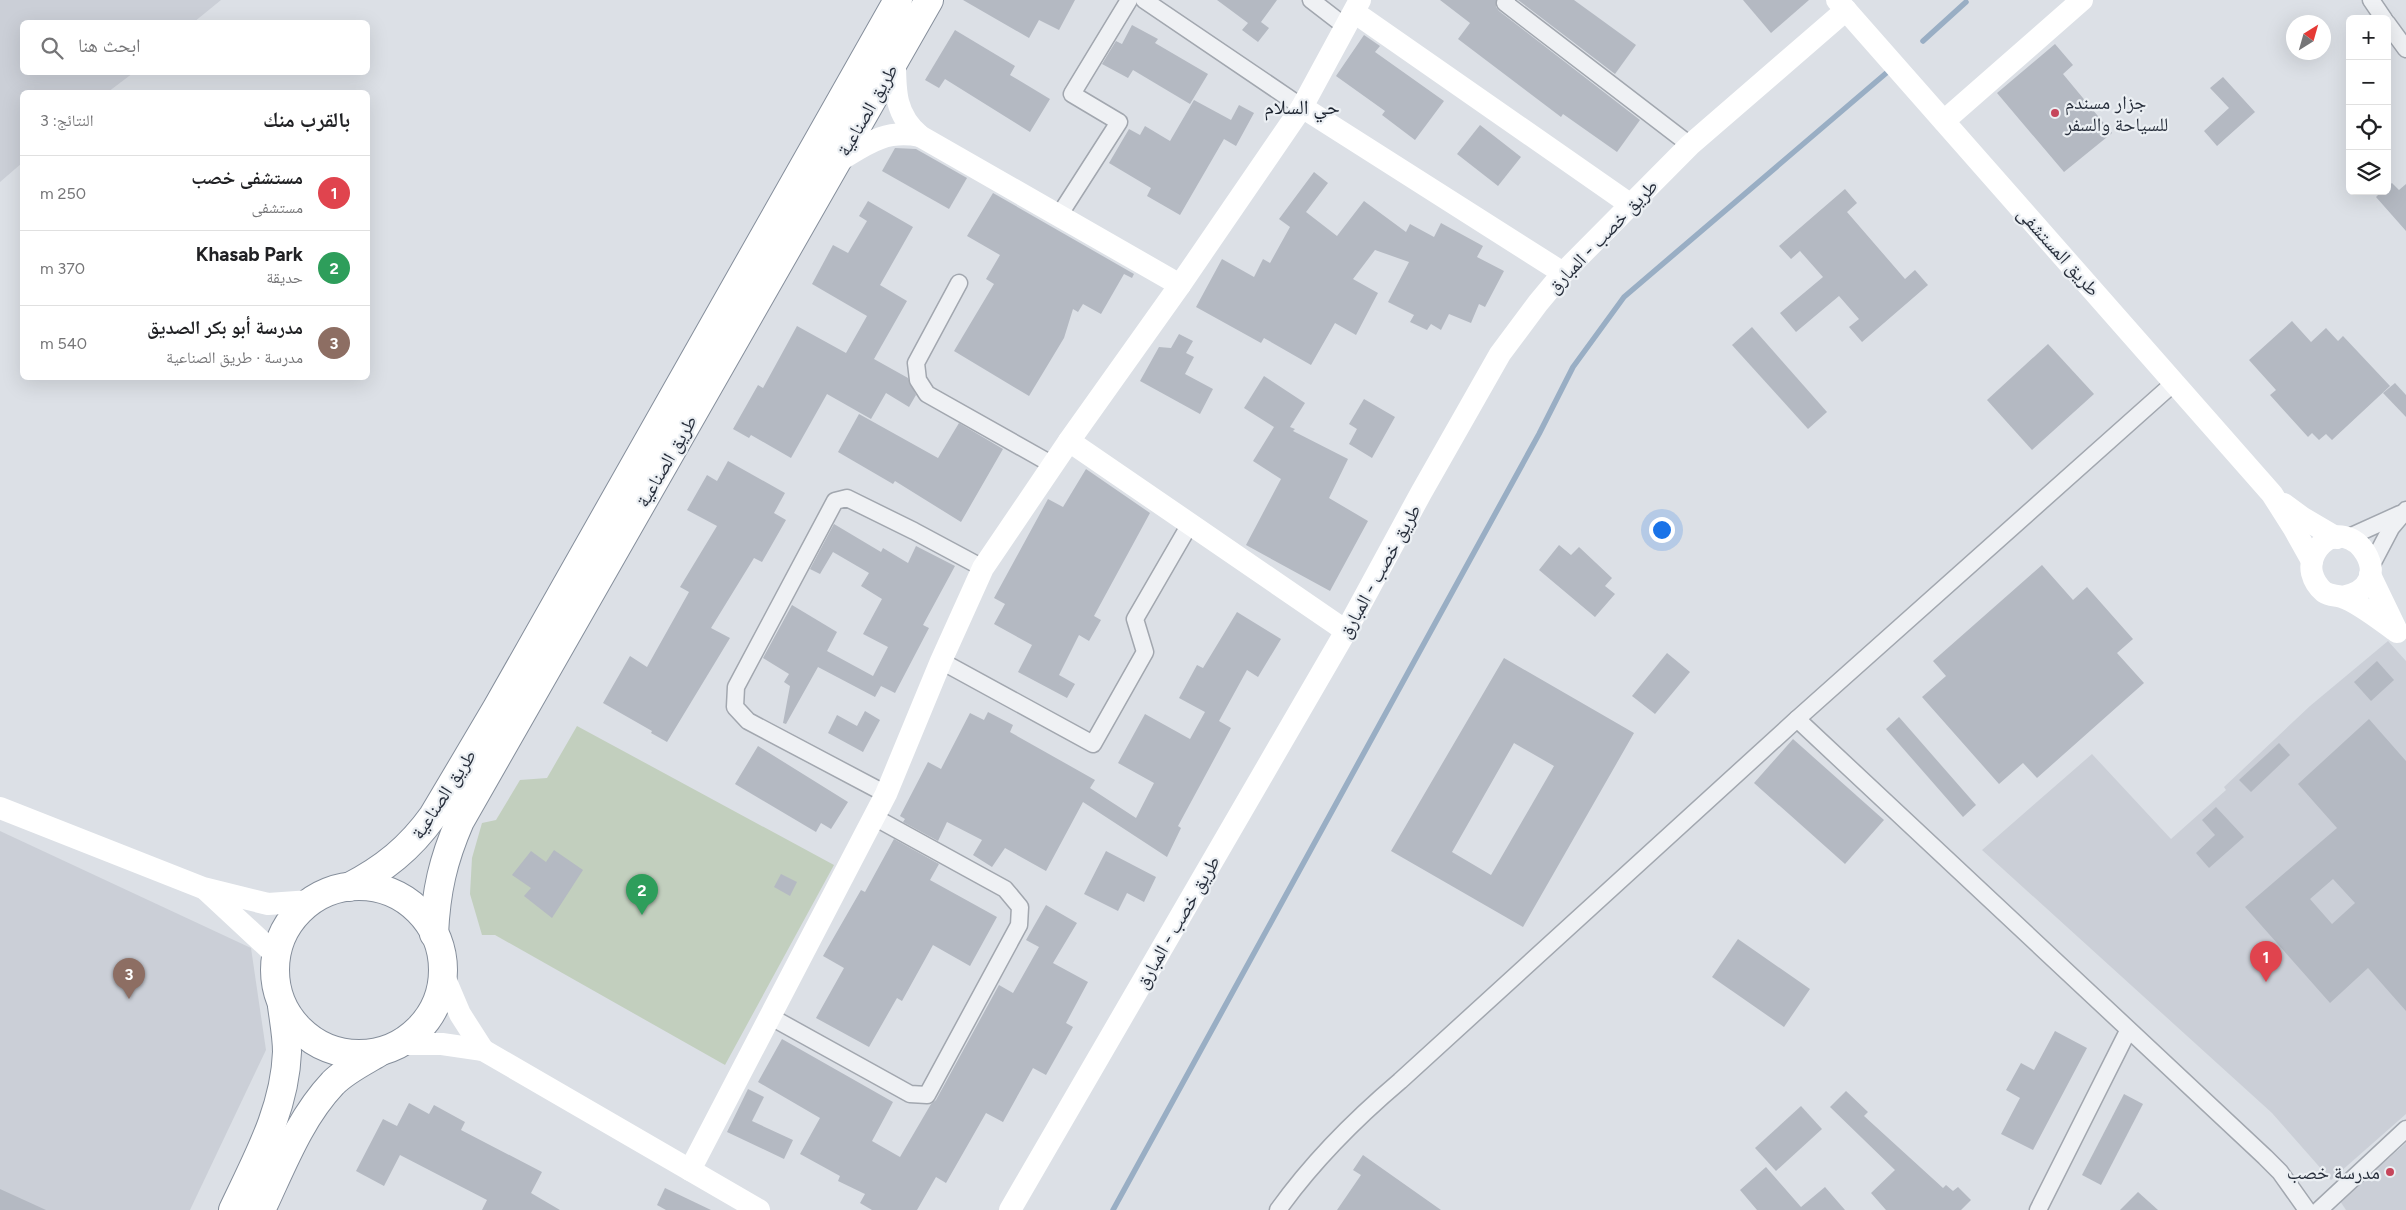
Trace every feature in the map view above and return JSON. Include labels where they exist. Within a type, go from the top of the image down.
[{"type":"highway","name":"طريق الصناعية","points":[[349,887],[376,873],[400,854],[433,816],[497,708],[898,0]]},
{"type":"highway","name":"طريق الصناعية","points":[[434,934],[435,905],[440,876],[448,848],[460,821],[929,0]]},
{"type":"highway","points":[[233,1210],[269,1133],[281,1098],[287,1051],[282,1006],[276,988],[274,968],[284,930],[296,914],[311,901],[330,892],[349,887],[370,887],[383,891],[408,902],[423,917],[434,934],[441,954],[443,974],[440,995],[431,1014],[418,1031],[351,1069],[334,1082],[310,1111],[294,1139],[261,1210]]},
{"type":"highway","points":[[282,1006],[295,1025],[312,1040],[333,1051],[356,1054],[390,1048]]},
{"type":"street","points":[[1060,214],[1119,122],[1072,94],[1129,0]]},
{"type":"street","points":[[1144,0],[1302,107],[1563,273]]},
{"type":"street","points":[[1311,0],[1353,13],[1631,205]]},
{"type":"street","points":[[1507,0],[1504,3],[1690,145]]},
{"type":"street","points":[[1944,121],[2082,0]]},
{"type":"street","points":[[2371,0],[2381,15]]},
{"type":"street","name":"طريق خصب - المبارق","points":[[1010,1210],[1346,631],[1500,354],[1563,273],[1690,145],[1842,5]]},
{"type":"street","name":"طريق المستشفى","points":[[1842,5],[2272,494],[2312,562]]},
{"type":"street","points":[[690,1170],[886,794],[941,661],[983,568],[1069,440],[1180,285],[1302,107],[1353,13]]},
{"type":"street","points":[[2391,28],[2406,49]]},
{"type":"street","points":[[894,61],[898,105],[910,127],[920,136],[1060,214],[1180,285]]},
{"type":"street","points":[[836,162],[884,136],[902,133],[920,136]]},
{"type":"street","points":[[959,283],[916,364],[918,380],[927,394],[1053,464]]},
{"type":"street","points":[[1278,1210],[1303,1175],[1361,1114],[1400,1081],[1797,718],[2175,382]]},
{"type":"street","points":[[1069,440],[1346,631]]},
{"type":"street","name":"طريق المستشفى","points":[[2272,494],[2303,518],[2342,538]]},
{"type":"street","points":[[886,794],[748,721],[735,707],[736,687],[835,501],[848,498],[983,568]]},
{"type":"street","points":[[2405,510],[2384,541],[2360,590],[2352,596],[2342,597],[2330,595],[2317,585],[2311,570],[2312,562],[2321,545],[2342,538],[2405,510]]},
{"type":"street","points":[[941,661],[1092,744],[1145,652],[1134,619],[1190,524]]},
{"type":"street","points":[[2342,538],[2364,548],[2369,556],[2370,571],[2387,614],[2402,637]]},
{"type":"street","points":[[2342,597],[2402,637]]},
{"type":"street","points":[[1797,718],[2280,1172],[2307,1210]]},
{"type":"street","points":[[0,808],[203,888],[268,904],[311,901]]},
{"type":"street","points":[[771,1017],[910,1094],[927,1095],[1019,925],[1020,907],[1005,889],[874,817]]},
{"type":"street","points":[[203,888],[276,955]]},
{"type":"street","points":[[443,974],[460,1014],[483,1050]]},
{"type":"street","points":[[2038,1210],[2128,1031]]},
{"type":"street","points":[[390,1048],[442,1044],[483,1050],[690,1170],[745,1206]]},
{"type":"street","points":[[2319,1210],[2406,1130]]},
{"type":"shaded area","points":[[0,0],[221,0],[196,20],[20,20],[20,75],[130,75],[111,90],[20,90],[20,165],[0,182]]},
{"type":"shaded area","points":[[2388,641],[2406,661],[2406,1114],[2331,1180],[2272,1113],[1982,850],[2092,754],[2171,839],[2226,790],[2224,787],[2310,706]]},
{"type":"shaded area","points":[[0,831],[251,948],[266,1050],[190,1210],[0,1210]]},
{"type":"shaded area","name":"مدرسة خصب","points":[[2406,1143],[2406,1210],[2346,1210],[2340,1201]]},
{"type":"green space","points":[[577,726],[834,865],[725,1065],[495,935],[482,935],[470,894],[472,858],[482,823],[496,820],[520,780],[547,778]]},
{"type":"building","points":[[963,0],[1075,0],[1059,30],[1039,20],[1029,38]]},
{"type":"building","points":[[1217,0],[1277,0],[1261,22],[1269,28],[1258,42],[1242,30],[1248,23]]},
{"type":"building","points":[[1440,0],[1496,0],[1496,7],[1499,11],[1640,120],[1617,152],[1563,114],[1561,117],[1458,39],[1470,23]]},
{"type":"building","points":[[1518,0],[1574,0],[1636,45],[1615,74]]},
{"type":"building","points":[[1743,0],[1809,0],[1771,33]]},
{"type":"building","points":[[1132,25],[1158,39],[1155,43],[1208,74],[1190,104],[1133,70],[1128,78],[1102,64],[1116,41],[1122,44]]},
{"type":"building","points":[[955,30],[1015,66],[1010,75],[1050,99],[1030,132],[945,79],[939,88],[925,80]]},
{"type":"building","points":[[1364,35],[1380,46],[1375,52],[1444,101],[1415,140],[1382,115],[1385,111],[1336,76]]},
{"type":"building","name":"جزار مسندم للسياحة والسفر","points":[[2055,44],[2073,65],[2063,74],[2112,133],[2064,172],[1997,93]]},
{"type":"building","points":[[2223,77],[2255,112],[2217,146],[2204,131],[2229,108],[2210,88]]},
{"type":"building","points":[[1194,100],[1231,120],[1239,105],[1254,113],[1236,146],[1224,139],[1180,215],[1147,196],[1151,188],[1109,163],[1129,129],[1140,135],[1145,126],[1170,141]]},
{"type":"building","points":[[1480,125],[1521,157],[1498,186],[1457,154]]},
{"type":"building","points":[[895,148],[916,149],[967,178],[949,209],[882,171]]},
{"type":"building","points":[[1314,172],[1328,183],[1306,212],[1337,236],[1364,201],[1406,232],[1410,224],[1434,237],[1441,223],[1483,246],[1477,257],[1504,271],[1485,307],[1479,304],[1471,323],[1449,314],[1441,330],[1431,324],[1427,330],[1410,322],[1414,315],[1388,302],[1409,262],[1375,250],[1353,279],[1378,293],[1356,335],[1335,323],[1311,365],[1264,338],[1261,343],[1196,307],[1222,259],[1254,277],[1263,259],[1270,263],[1290,227],[1279,219]]},
{"type":"building","points":[[2391,184],[2399,190],[2406,184],[2406,231],[2376,197],[2378,195],[2391,195]]},
{"type":"building","points":[[1845,189],[1857,203],[1847,212],[1905,279],[1915,270],[1928,285],[1862,342],[1849,327],[1859,319],[1839,296],[1796,332],[1780,313],[1823,277],[1800,251],[1791,259],[1779,246]]},
{"type":"building","points":[[993,193],[1134,274],[1132,278],[1124,274],[1101,314],[1083,304],[1078,312],[1073,309],[1064,338],[1029,396],[954,351],[994,284],[986,279],[1000,255],[967,236]]},
{"type":"building","points":[[868,201],[913,227],[880,285],[907,301],[874,359],[908,378],[916,395],[909,407],[886,393],[871,419],[827,394],[791,458],[751,435],[749,438],[733,429],[758,385],[763,388],[797,326],[846,353],[867,316],[812,284],[833,245],[848,253],[867,221],[859,216]]},
{"type":"building","points":[[2292,321],[2311,342],[2326,328],[2338,341],[2343,336],[2390,386],[2332,440],[2326,434],[2319,440],[2312,433],[2308,437],[2270,395],[2276,390],[2249,360]]},
{"type":"building","points":[[1752,327],[1827,412],[1808,429],[1732,345]]},
{"type":"building","points":[[1179,334],[1193,341],[1186,353],[1194,357],[1185,374],[1213,389],[1200,414],[1140,381],[1159,347],[1171,348]]},
{"type":"building","points":[[2048,344],[2094,394],[2032,450],[1987,400]]},
{"type":"building","points":[[1264,376],[1305,403],[1290,427],[1295,429],[1293,431],[1348,459],[1329,498],[1368,521],[1330,591],[1246,545],[1281,479],[1253,461],[1274,427],[1244,408]]},
{"type":"building","points":[[2395,383],[2406,395],[2406,417],[2383,393]]},
{"type":"building","points":[[1364,399],[1395,417],[1372,458],[1349,444],[1357,429],[1349,424]]},
{"type":"building","points":[[859,414],[938,458],[959,423],[1003,449],[961,522],[895,481],[893,484],[838,452]]},
{"type":"building","points":[[728,461],[785,493],[774,513],[786,520],[762,562],[754,558],[711,628],[730,638],[667,742],[651,733],[652,731],[603,703],[630,656],[647,667],[689,592],[680,587],[717,526],[687,510],[707,475],[717,481]]},
{"type":"building","points":[[1086,469],[1150,513],[1094,616],[1101,620],[1089,641],[1079,635],[1059,675],[1075,684],[1067,698],[1018,672],[1032,645],[994,624],[1005,604],[994,598],[1048,499],[1063,507]]},
{"type":"building","points":[[834,524],[881,552],[883,548],[908,563],[916,546],[955,566],[923,625],[929,628],[895,693],[881,686],[875,697],[818,667],[786,724],[783,723],[790,686],[784,682],[789,674],[763,658],[792,605],[837,632],[827,651],[873,676],[888,647],[863,634],[882,599],[861,586],[869,573],[833,552],[820,574],[810,569]]},
{"type":"building","points":[[1559,545],[1571,555],[1579,547],[1612,578],[1605,586],[1615,594],[1595,617],[1539,570]]},
{"type":"building","points":[[2042,565],[2073,600],[2087,587],[2133,639],[2117,653],[2144,683],[2037,778],[2023,763],[1999,784],[1922,697],[1946,676],[1933,661]]},
{"type":"building","points":[[1237,612],[1281,639],[1258,677],[1247,670],[1219,721],[1231,728],[1178,826],[1181,828],[1167,857],[1083,802],[1046,871],[1005,848],[992,867],[973,855],[982,840],[947,822],[938,841],[903,822],[905,819],[900,816],[928,762],[941,769],[970,713],[984,720],[988,712],[1013,725],[1010,732],[1095,780],[1090,788],[1136,818],[1154,783],[1118,763],[1145,714],[1190,739],[1205,712],[1179,698],[1197,665],[1203,668]]},
{"type":"building","points":[[1667,653],[1690,672],[1655,714],[1632,696]]},
{"type":"building","points":[[1504,658],[1634,733],[1523,927],[1391,851]],"holes":[[[1514,743],[1554,766],[1491,875],[1452,852]]]},
{"type":"building","points":[[2377,661],[2394,680],[2371,701],[2354,682]]},
{"type":"building","points":[[865,711],[880,720],[863,752],[828,733],[837,715],[857,726]]},
{"type":"building","points":[[1899,717],[1976,805],[1963,817],[1886,729]]},
{"type":"building","points":[[2369,719],[2406,761],[2406,1011],[2368,968],[2330,1003],[2245,907],[2337,828],[2298,784]],"holes":[[[2333,879],[2355,903],[2332,924],[2310,899]]]},
{"type":"building","points":[[1793,739],[1884,820],[1845,864],[1754,783]]},
{"type":"building","points":[[2279,743],[2290,755],[2251,792],[2239,780]]},
{"type":"building","points":[[758,746],[848,802],[831,829],[821,823],[816,832],[735,784]]},
{"type":"building","points":[[2216,807],[2244,837],[2209,868],[2196,853],[2215,835],[2202,820]]},
{"type":"building","points":[[894,839],[939,864],[930,880],[997,917],[970,966],[933,945],[902,1001],[897,998],[869,1047],[816,1018],[844,968],[823,956],[861,890],[865,892]]},
{"type":"building","points":[[554,850],[583,870],[552,918],[524,896],[531,888],[512,875],[531,851],[546,862]]},
{"type":"building","points":[[1106,851],[1156,877],[1144,902],[1127,893],[1118,911],[1084,894]]},
{"type":"building","points":[[781,874],[797,882],[790,896],[774,887]]},
{"type":"building","points":[[1046,905],[1077,923],[1053,963],[1088,982],[1066,1023],[1073,1027],[1046,1075],[1033,1068],[1003,1122],[986,1113],[946,1183],[936,1177],[917,1210],[872,1210],[860,1203],[865,1194],[838,1181],[840,1176],[800,1154],[820,1118],[758,1082],[782,1039],[893,1102],[872,1141],[900,1157],[931,1104],[936,1100],[999,985],[1013,993],[1039,947],[1026,940]]},
{"type":"building","points":[[1738,939],[1810,989],[1784,1027],[1712,977]]},
{"type":"building","points":[[2055,1031],[2087,1048],[2033,1150],[2001,1134],[2020,1098],[2006,1090],[2021,1063],[2034,1070]]},
{"type":"building","points":[[748,1089],[764,1097],[752,1121],[793,1140],[784,1159],[727,1132]]},
{"type":"building","points":[[1846,1091],[1868,1112],[1864,1116],[1943,1188],[1946,1185],[1953,1191],[1958,1187],[1971,1200],[1961,1210],[1886,1210],[1871,1193],[1895,1170],[1830,1107]]},
{"type":"building","points":[[2124,1094],[2143,1104],[2101,1185],[2082,1175]]},
{"type":"building","points":[[409,1103],[429,1114],[434,1105],[465,1122],[461,1130],[542,1172],[531,1193],[560,1210],[482,1210],[487,1200],[400,1155],[384,1186],[356,1171],[383,1119],[397,1126]]},
{"type":"building","points":[[1801,1106],[1822,1129],[1776,1171],[1755,1148]]},
{"type":"building","points":[[1363,1155],[1441,1210],[1337,1210],[1361,1175],[1353,1170]]},
{"type":"building","points":[[1766,1167],[1801,1207],[1825,1187],[1845,1210],[1757,1210],[1740,1190]]},
{"type":"building","points":[[665,1188],[711,1210],[666,1210],[657,1205]]},
{"type":"building","points":[[0,1189],[46,1210],[0,1210]]},
{"type":"building","points":[[2138,1192],[2158,1210],[2120,1210]]},
{"type":"waterway","points":[[1923,41],[1966,2]]},
{"type":"waterway","points":[[1113,1210],[1539,434],[1573,367],[1624,297],[1891,69]]},
{"type":"place","name":"جزار مسندم للسياحة والسفر","points":[[2055,113]]},
{"type":"place","name":"Khasab Park","points":[[642,915]]},
{"type":"place","name":"مستشفى خصب","points":[[2266,982]]},
{"type":"place","name":"مدرسة أبو بكر الصديق","points":[[129,999]]},
{"type":"place","name":"مدرسة خصب","points":[[2390,1172]]},
{"type":"district","name":"حي السلام","points":[[1302,107]]}]
